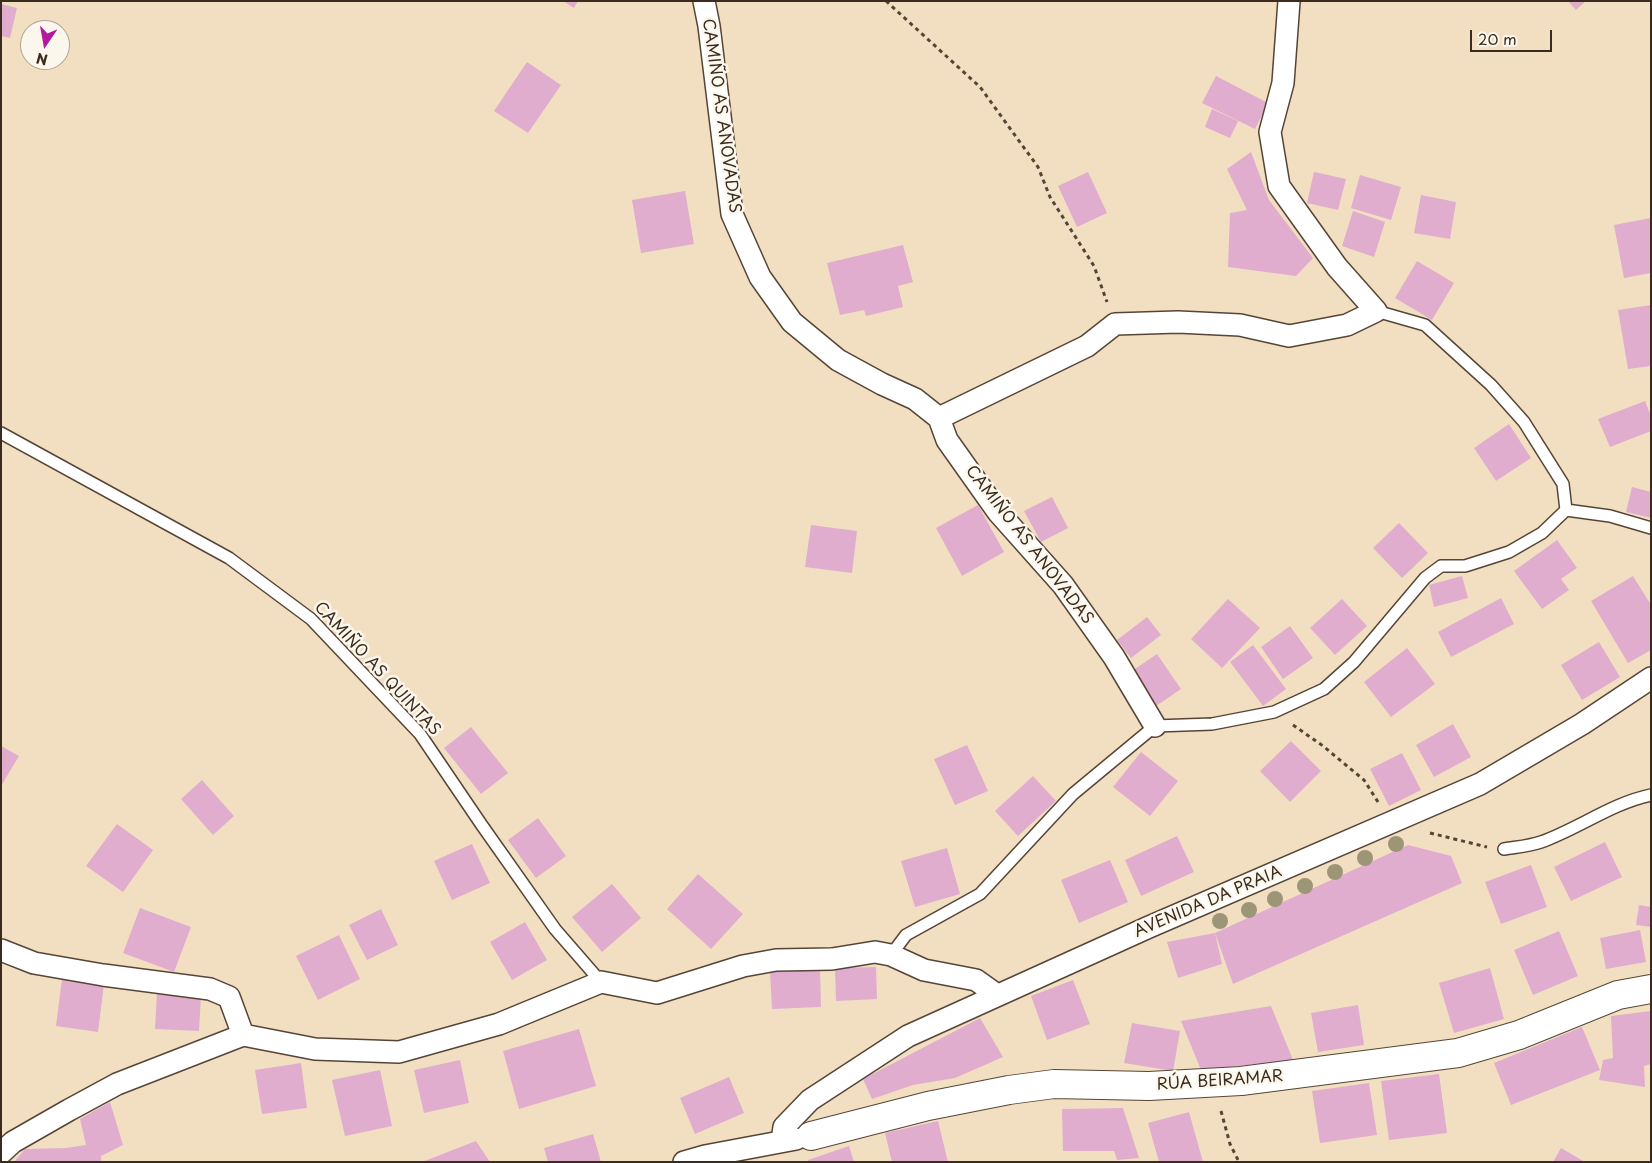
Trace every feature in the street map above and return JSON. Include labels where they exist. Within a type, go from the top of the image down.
[{"type":"street","name":"CAMIÑO AS ANOVADAS","points":[[704,1],[709,26],[732,214],[760,277],[792,322],[838,360],[882,384],[915,399],[939,418],[948,440],[998,512],[1063,585],[1114,657],[1155,726]]},
{"type":"street","points":[[939,418],[1087,346],[1115,324],[1178,322],[1240,325],[1290,336],[1347,325],[1376,311],[1337,267],[1278,186],[1270,132],[1283,83],[1289,1]]},
{"type":"street","name":"AVENIDA DA PRAIA","points":[[782,1141],[784,1127],[810,1100],[908,1036],[1148,927],[1480,784],[1582,724],[1651,678]]},
{"type":"street","points":[[1,950],[34,964],[104,976],[210,989],[229,997],[243,1035]]},
{"type":"street","points":[[1,1153],[13,1142],[117,1084],[243,1035],[315,1049],[399,1052],[499,1024],[601,982],[656,993],[743,966],[776,960],[832,959],[875,952],[892,955],[924,970],[976,980],[997,995]]},
{"type":"street","name":"RÚA BEIRAMAR","points":[[684,1162],[707,1159],[811,1136],[928,1106],[1045,1085],[1149,1086],[1241,1082],[1458,1053],[1519,1035],[1618,995],[1651,990]]},
{"type":"lane","points":[[1376,311],[1425,325],[1491,384],[1524,422],[1563,484],[1566,510]]},
{"type":"lane","name":"CAMIÑO AS QUINTAS","points":[[1,433],[229,558],[311,619],[420,734],[555,929],[601,982]]},
{"type":"lane","points":[[1566,510],[1610,516],[1651,528]]},
{"type":"lane","points":[[892,955],[906,935],[980,894],[1073,794],[1155,726],[1212,724],[1274,712],[1324,688],[1354,662],[1425,578],[1441,566],[1465,566],[1508,552],[1542,532],[1566,510]]},
{"type":"lane","points":[[1504,849],[1540,843],[1607,811],[1651,795]]},
{"type":"path","points":[[886,1],[980,87],[1038,166],[1050,197],[1094,266],[1115,324]]},
{"type":"path","points":[[1274,712],[1322,746],[1364,780],[1392,822],[1480,846],[1504,849]]},
{"type":"path","points":[[1214,1083],[1230,1144],[1239,1162]]},
{"type":"building","points":[[563,1],[578,1],[574,8]]},
{"type":"building","points":[[1568,1],[1586,1],[1576,10]]},
{"type":"building","points":[[1,4],[17,8],[10,38],[1,36]]},
{"type":"building","points":[[527,62],[561,85],[528,133],[494,111]]},
{"type":"building","points":[[1216,76],[1268,103],[1255,129],[1202,103]]},
{"type":"building","points":[[1212,109],[1238,121],[1230,138],[1205,127]]},
{"type":"building","points":[[1251,152],[1269,200],[1313,258],[1296,276],[1228,267],[1230,213],[1247,210],[1227,169]]},
{"type":"building","points":[[1088,172],[1107,213],[1077,227],[1058,186]]},
{"type":"building","points":[[1314,172],[1346,179],[1338,210],[1307,203]]},
{"type":"building","points":[[1360,175],[1401,187],[1391,220],[1351,208]]},
{"type":"building","points":[[685,191],[694,244],[641,253],[632,200]]},
{"type":"building","points":[[1421,195],[1456,202],[1450,239],[1414,233]]},
{"type":"building","points":[[1353,211],[1385,222],[1374,257],[1342,246]]},
{"type":"building","points":[[1651,218],[1651,273],[1624,278],[1614,225]]},
{"type":"building","points":[[903,245],[913,282],[898,286],[903,307],[866,316],[864,310],[840,315],[827,263]]},
{"type":"building","points":[[1417,261],[1454,283],[1432,320],[1395,298]]},
{"type":"building","points":[[1651,305],[1651,366],[1628,369],[1618,310]]},
{"type":"building","points":[[1645,401],[1651,416],[1651,431],[1610,447],[1598,419]]},
{"type":"building","points":[[1509,424],[1531,458],[1496,481],[1474,448]]},
{"type":"building","points":[[1632,487],[1651,492],[1651,518],[1626,512]]},
{"type":"building","points":[[1052,497],[1068,528],[1041,542],[1024,511]]},
{"type":"building","points":[[978,505],[1004,552],[962,576],[936,528]]},
{"type":"building","points":[[1399,523],[1428,553],[1402,578],[1373,548]]},
{"type":"building","points":[[811,525],[857,531],[852,573],[805,567]]},
{"type":"building","points":[[1557,540],[1577,568],[1561,579],[1569,590],[1542,609],[1514,571]]},
{"type":"building","points":[[1462,576],[1468,598],[1434,607],[1429,585]]},
{"type":"building","points":[[1633,576],[1651,605],[1651,650],[1628,663],[1591,601]]},
{"type":"building","points":[[1501,598],[1514,624],[1451,657],[1438,632]]},
{"type":"building","points":[[1228,599],[1260,628],[1222,668],[1191,639]]},
{"type":"building","points":[[1342,599],[1367,626],[1335,655],[1310,628]]},
{"type":"building","points":[[1147,617],[1161,635],[1131,658],[1117,640]]},
{"type":"building","points":[[1290,626],[1313,658],[1283,679],[1261,647]]},
{"type":"building","points":[[1599,642],[1620,677],[1582,700],[1561,665]]},
{"type":"building","points":[[1253,645],[1286,689],[1263,706],[1230,662]]},
{"type":"building","points":[[1407,648],[1435,684],[1391,717],[1364,682]]},
{"type":"building","points":[[1157,654],[1181,689],[1156,706],[1132,671]]},
{"type":"building","points":[[1453,724],[1471,757],[1434,777],[1416,745]]},
{"type":"building","points":[[471,727],[508,773],[481,794],[444,748]]},
{"type":"building","points":[[1291,741],[1321,771],[1290,802],[1260,771]]},
{"type":"building","points":[[967,745],[988,791],[955,805],[934,759]]},
{"type":"building","points":[[1,746],[19,756],[1,786]]},
{"type":"building","points":[[1141,752],[1178,781],[1150,816],[1113,787]]},
{"type":"building","points":[[1402,753],[1421,790],[1389,806],[1370,769]]},
{"type":"building","points":[[1033,776],[1056,801],[1018,836],[995,811]]},
{"type":"building","points":[[202,780],[234,816],[213,835],[181,799]]},
{"type":"building","points":[[538,818],[566,856],[536,878],[508,840]]},
{"type":"building","points":[[117,824],[153,850],[123,892],[86,866]]},
{"type":"building","points":[[1177,836],[1194,872],[1141,896],[1125,860]]},
{"type":"building","points":[[1605,842],[1622,877],[1571,901],[1554,867]]},
{"type":"building","points":[[472,844],[490,883],[452,900],[434,861]]},
{"type":"building","points":[[1408,845],[1451,856],[1462,883],[1233,984],[1215,933]]},
{"type":"building","points":[[947,848],[960,894],[915,907],[901,861]]},
{"type":"building","points":[[1110,860],[1128,902],[1079,923],[1061,880]]},
{"type":"building","points":[[1531,865],[1547,907],[1501,924],[1485,882]]},
{"type":"building","points":[[698,874],[743,914],[711,949],[667,909]]},
{"type":"building","points":[[612,884],[641,918],[602,952],[572,917]]},
{"type":"building","points":[[1639,905],[1651,907],[1651,927],[1636,925]]},
{"type":"building","points":[[140,908],[191,927],[174,972],[123,953]]},
{"type":"building","points":[[381,909],[398,945],[367,960],[349,925]]},
{"type":"building","points":[[525,922],[547,960],[512,980],[490,942]]},
{"type":"building","points":[[1640,930],[1646,962],[1606,969],[1600,938]]},
{"type":"building","points":[[1559,931],[1578,976],[1533,995],[1514,950]]},
{"type":"building","points":[[1215,933],[1222,964],[1178,978],[1167,942]]},
{"type":"building","points":[[339,935],[360,979],[318,1000],[296,956]]},
{"type":"building","points":[[876,967],[877,999],[836,1001],[835,968]]},
{"type":"building","points":[[1490,968],[1504,1019],[1454,1033],[1439,983]]},
{"type":"building","points":[[820,969],[821,1007],[772,1009],[770,972]]},
{"type":"building","points":[[62,979],[104,984],[98,1032],[56,1026]]},
{"type":"building","points":[[1073,980],[1090,1024],[1047,1040],[1031,996]]},
{"type":"building","points":[[157,993],[201,995],[199,1031],[155,1029]]},
{"type":"building","points":[[1358,1005],[1364,1045],[1318,1052],[1311,1013]]},
{"type":"building","points":[[1271,1006],[1293,1060],[1201,1070],[1181,1021]]},
{"type":"building","points":[[1651,1011],[1651,1064],[1644,1066],[1645,1087],[1599,1080],[1603,1060],[1613,1058],[1611,1016]]},
{"type":"building","points":[[980,1018],[1003,1057],[955,1078],[913,1085],[872,1099],[863,1079]]},
{"type":"building","points":[[1132,1023],[1180,1031],[1173,1071],[1124,1063]]},
{"type":"building","points":[[1582,1027],[1600,1070],[1511,1105],[1494,1063]]},
{"type":"building","points":[[579,1029],[596,1086],[519,1109],[503,1051]]},
{"type":"building","points":[[460,1060],[469,1103],[424,1113],[414,1070]]},
{"type":"building","points":[[301,1063],[307,1108],[262,1114],[255,1070]]},
{"type":"building","points":[[380,1070],[392,1126],[345,1136],[332,1080]]},
{"type":"building","points":[[1439,1074],[1447,1133],[1389,1140],[1381,1081]]},
{"type":"building","points":[[729,1077],[744,1113],[695,1134],[680,1098]]},
{"type":"building","points":[[1369,1083],[1377,1135],[1320,1143],[1312,1091]]},
{"type":"building","points":[[110,1102],[123,1145],[101,1156],[101,1162],[14,1162],[25,1149],[66,1148],[86,1145],[80,1119]]},
{"type":"building","points":[[1123,1108],[1139,1158],[1117,1160],[1114,1151],[1063,1151],[1062,1109]]},
{"type":"building","points":[[1189,1112],[1203,1162],[1159,1162],[1148,1123]]},
{"type":"building","points":[[938,1121],[948,1162],[892,1162],[885,1133]]},
{"type":"building","points":[[593,1134],[601,1162],[548,1162],[544,1148]]},
{"type":"building","points":[[476,1141],[490,1162],[422,1162]]},
{"type":"building","points":[[849,1146],[854,1162],[809,1162],[808,1160]]},
{"type":"building","points":[[1561,1148],[1585,1162],[1553,1162]]}]
